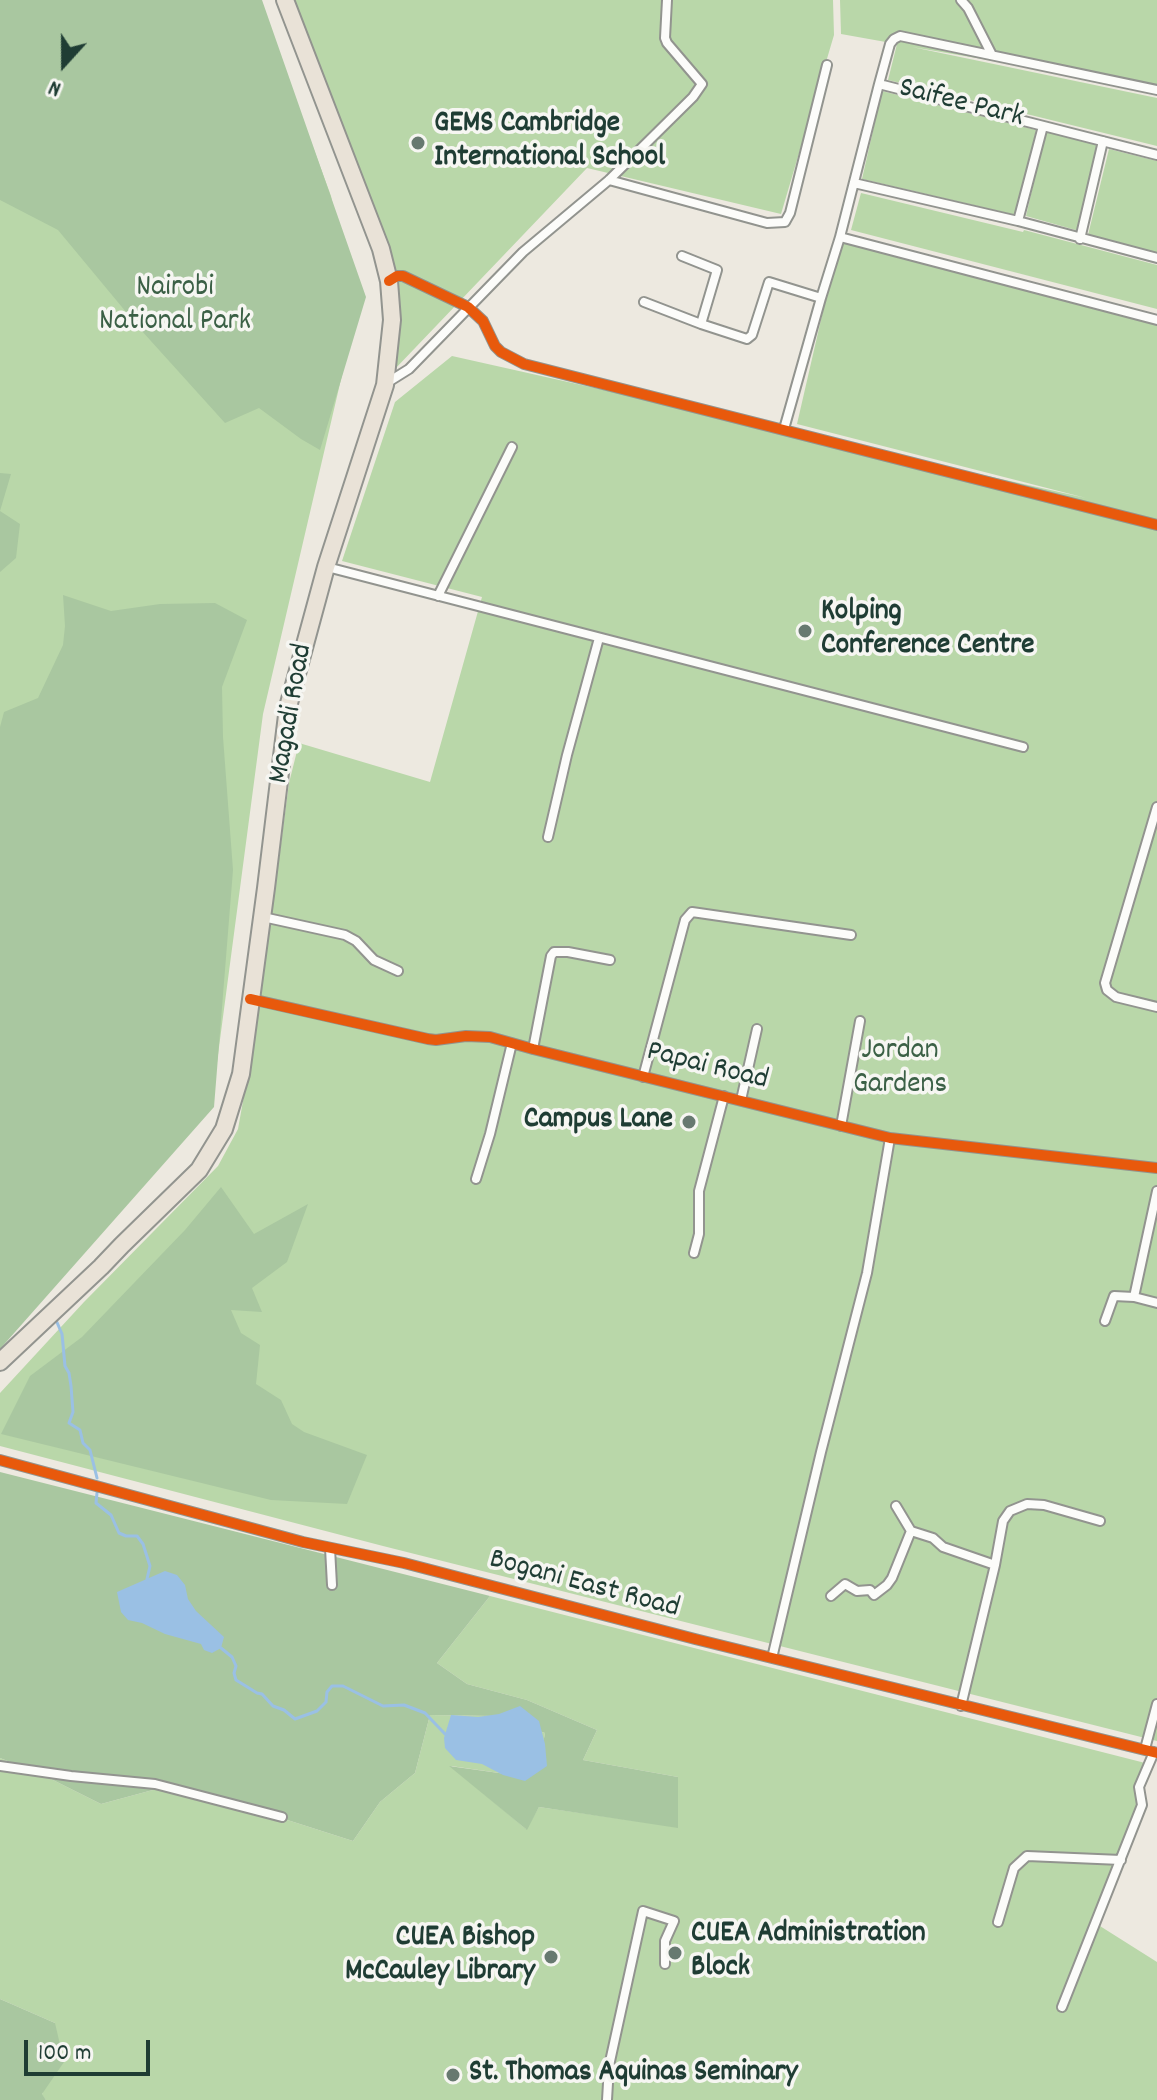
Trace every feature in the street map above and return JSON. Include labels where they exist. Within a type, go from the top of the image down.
[{"type":"highway","name":"Magadi Road","points":[[0,1362],[183,1187],[209,1156],[224,1129],[241,1074],[288,707],[326,567],[385,385],[392,320],[389,281],[381,249],[285,0]]},
{"type":"street","points":[[385,385],[409,369],[523,252],[609,180],[693,97],[702,84],[667,43],[667,0]]},
{"type":"street","points":[[961,0],[992,55]]},
{"type":"street","points":[[784,429],[840,237],[890,44],[894,39],[900,36],[1157,90]]},
{"type":"street","points":[[609,180],[767,223],[785,222],[790,213],[827,65]]},
{"type":"street","name":"Saifee Park","points":[[879,84],[1157,155]]},
{"type":"street","name":"Saifee Park","points":[[1018,221],[1043,126]]},
{"type":"street","points":[[1080,239],[1103,141]]},
{"type":"street","points":[[854,183],[1018,221],[1157,258]]},
{"type":"street","points":[[840,237],[1157,320]]},
{"type":"street","points":[[682,256],[717,270],[701,324]]},
{"type":"street","points":[[389,281],[403,276],[468,307],[483,321],[495,346],[524,364],[1157,525]]},
{"type":"street","points":[[644,302],[745,339],[752,335],[769,282],[821,298]]},
{"type":"street","points":[[438,596],[512,447]]},
{"type":"street","points":[[326,567],[1023,747]]},
{"type":"street","points":[[548,837],[599,638]]},
{"type":"street","points":[[1157,807],[1105,983],[1107,990],[1116,997],[1157,1007]]},
{"type":"street","points":[[643,1077],[685,920],[692,912],[851,935]]},
{"type":"street","points":[[263,917],[345,935],[356,941],[374,960],[398,971]]},
{"type":"street","points":[[533,1049],[554,952],[610,960]]},
{"type":"street","name":"Papai Road","points":[[250,999],[428,1039],[481,1036],[890,1138],[1157,1168]]},
{"type":"street","points":[[841,1126],[860,1021]]},
{"type":"street","points":[[741,1100],[757,1029]]},
{"type":"street","points":[[476,1179],[512,1043]]},
{"type":"street","points":[[694,1253],[699,1234],[699,1191],[724,1096]]},
{"type":"street","points":[[772,1658],[867,1273],[890,1138]]},
{"type":"street","points":[[1134,1297],[1152,1237],[1157,1191]]},
{"type":"street","points":[[1105,1321],[1115,1296],[1157,1303]]},
{"type":"street","name":"Bogani East Road","points":[[0,1460],[330,1548],[404,1563],[1152,1752]]},
{"type":"street","points":[[961,1706],[1003,1521],[1010,1511],[1027,1504],[1044,1505],[1100,1521]]},
{"type":"street","points":[[896,1506],[911,1531],[933,1538],[943,1547],[995,1565]]},
{"type":"street","points":[[831,1596],[845,1584],[857,1591],[870,1590],[874,1595],[887,1585],[911,1531]]},
{"type":"street","points":[[330,1548],[332,1585]]},
{"type":"street","points":[[1062,2007],[1142,1805],[1140,1785],[1152,1752],[1157,1704]]},
{"type":"street","points":[[0,1766],[155,1784],[282,1817]]},
{"type":"street","points":[[998,1922],[1014,1868],[1027,1856],[1121,1860]]},
{"type":"street","points":[[607,2100],[609,2066],[643,1911],[674,1921],[665,1941],[665,1964]]},
{"type":"green space","name":"Nairobi National Park","points":[[0,0],[259,0],[331,196],[353,300],[349,345],[263,714],[212,1100],[0,1317]]},
{"type":"green space","points":[[0,0],[262,0],[366,297],[320,450],[259,408],[225,423],[141,330],[58,230],[0,200]]},
{"type":"green space","points":[[294,0],[833,0],[834,35],[781,214],[587,168],[394,370],[399,300],[347,139]]},
{"type":"green space","points":[[840,0],[1157,0],[1157,89],[912,47],[1157,98],[1157,146],[888,80],[897,44],[841,34]]},
{"type":"green space","points":[[882,91],[1036,130],[1016,215],[862,179]]},
{"type":"green space","points":[[1046,129],[1101,143],[1079,231],[1026,216]]},
{"type":"green space","points":[[1109,149],[1157,161],[1157,253],[1088,235]]},
{"type":"green space","points":[[861,193],[1024,230],[1157,265],[1157,309],[851,230]]},
{"type":"green space","name":"Jordan Gardens","points":[[840,237],[1157,323],[1157,1741],[0,1446],[0,1393],[84,1302],[218,1166],[238,1129],[258,1017],[289,783],[299,743],[430,782],[482,597],[342,561],[395,402],[452,356],[1086,498],[797,424]]},
{"type":"green space","points":[[0,473],[11,474],[0,511]]},
{"type":"green space","points":[[0,511],[20,524],[16,558],[0,572]]},
{"type":"green space","points":[[63,595],[111,611],[160,604],[215,603],[247,620],[222,687],[233,870],[214,1107],[0,1349],[0,727],[4,712],[38,698],[63,645]]},
{"type":"green space","points":[[221,1187],[254,1234],[308,1204],[287,1262],[252,1288],[262,1312],[231,1310],[241,1333],[260,1345],[256,1384],[281,1400],[292,1424],[304,1432],[367,1455],[347,1504],[271,1500],[1,1434],[30,1376],[82,1337],[185,1230]]},
{"type":"green space","points":[[0,1472],[490,1596],[437,1663],[467,1684],[527,1700],[597,1730],[583,1760],[678,1777],[678,1828],[539,1807],[527,1830],[449,1766],[506,1774],[538,1771],[545,1733],[494,1716],[430,1715],[415,1773],[380,1802],[353,1841],[175,1784],[101,1804],[0,1758]]},
{"type":"green space","points":[[490,1596],[1153,1765],[1092,1921],[1157,1962],[1157,2100],[46,2100],[42,2095],[55,2023],[0,1999],[0,1758],[101,1804],[175,1784],[353,1841],[380,1802],[415,1773],[430,1715],[494,1716],[545,1733],[538,1771],[506,1774],[451,1766],[526,1829],[539,1807],[678,1827],[678,1777],[583,1760],[597,1730],[527,1700],[467,1684],[437,1663]]},
{"type":"green space","points":[[0,1999],[55,2023],[64,2062],[42,2094],[46,2100],[0,2100]]},
{"type":"water","points":[[165,1571],[177,1575],[185,1585],[188,1599],[196,1611],[224,1637],[221,1648],[212,1653],[204,1650],[201,1644],[128,1620],[121,1612],[117,1592]]},
{"type":"water","points":[[520,1706],[539,1721],[547,1766],[525,1781],[503,1775],[482,1764],[456,1760],[445,1748],[444,1738],[451,1715],[478,1717],[499,1714]]},
{"type":"waterway","points":[[56,1320],[62,1334],[65,1366],[71,1386],[73,1412],[69,1423],[80,1430],[83,1443],[90,1450],[97,1478]]},
{"type":"waterway","points":[[97,1493],[96,1503],[111,1515],[119,1533],[137,1536],[143,1544],[150,1566],[147,1579]]},
{"type":"waterway","points":[[221,1648],[232,1657],[236,1680],[262,1694],[273,1706],[295,1719],[317,1711],[326,1702],[327,1692],[332,1686],[343,1686],[383,1706],[404,1705],[425,1713],[445,1734]]},
{"type":"cycle path","points":[[389,281],[403,276],[468,307],[483,321],[495,346],[524,364],[1157,525]]},
{"type":"cycle path","points":[[250,999],[428,1039],[490,1037],[890,1138],[1157,1168]]},
{"type":"cycle path","points":[[0,1460],[303,1542],[404,1563],[695,1639],[1157,1753]]},
{"type":"place","name":"GEMS Cambridge International School","points":[[418,143]]},
{"type":"place","name":"Kolping Conference Centre","points":[[805,631]]},
{"type":"place","name":"Campus Lane","points":[[689,1122]]},
{"type":"place","name":"CUEA Administration Block","points":[[675,1953]]},
{"type":"place","name":"CUEA Bishop McCauley Library","points":[[551,1957]]},
{"type":"place","name":"St. Thomas Aquinas Seminary","points":[[453,2075]]}]
